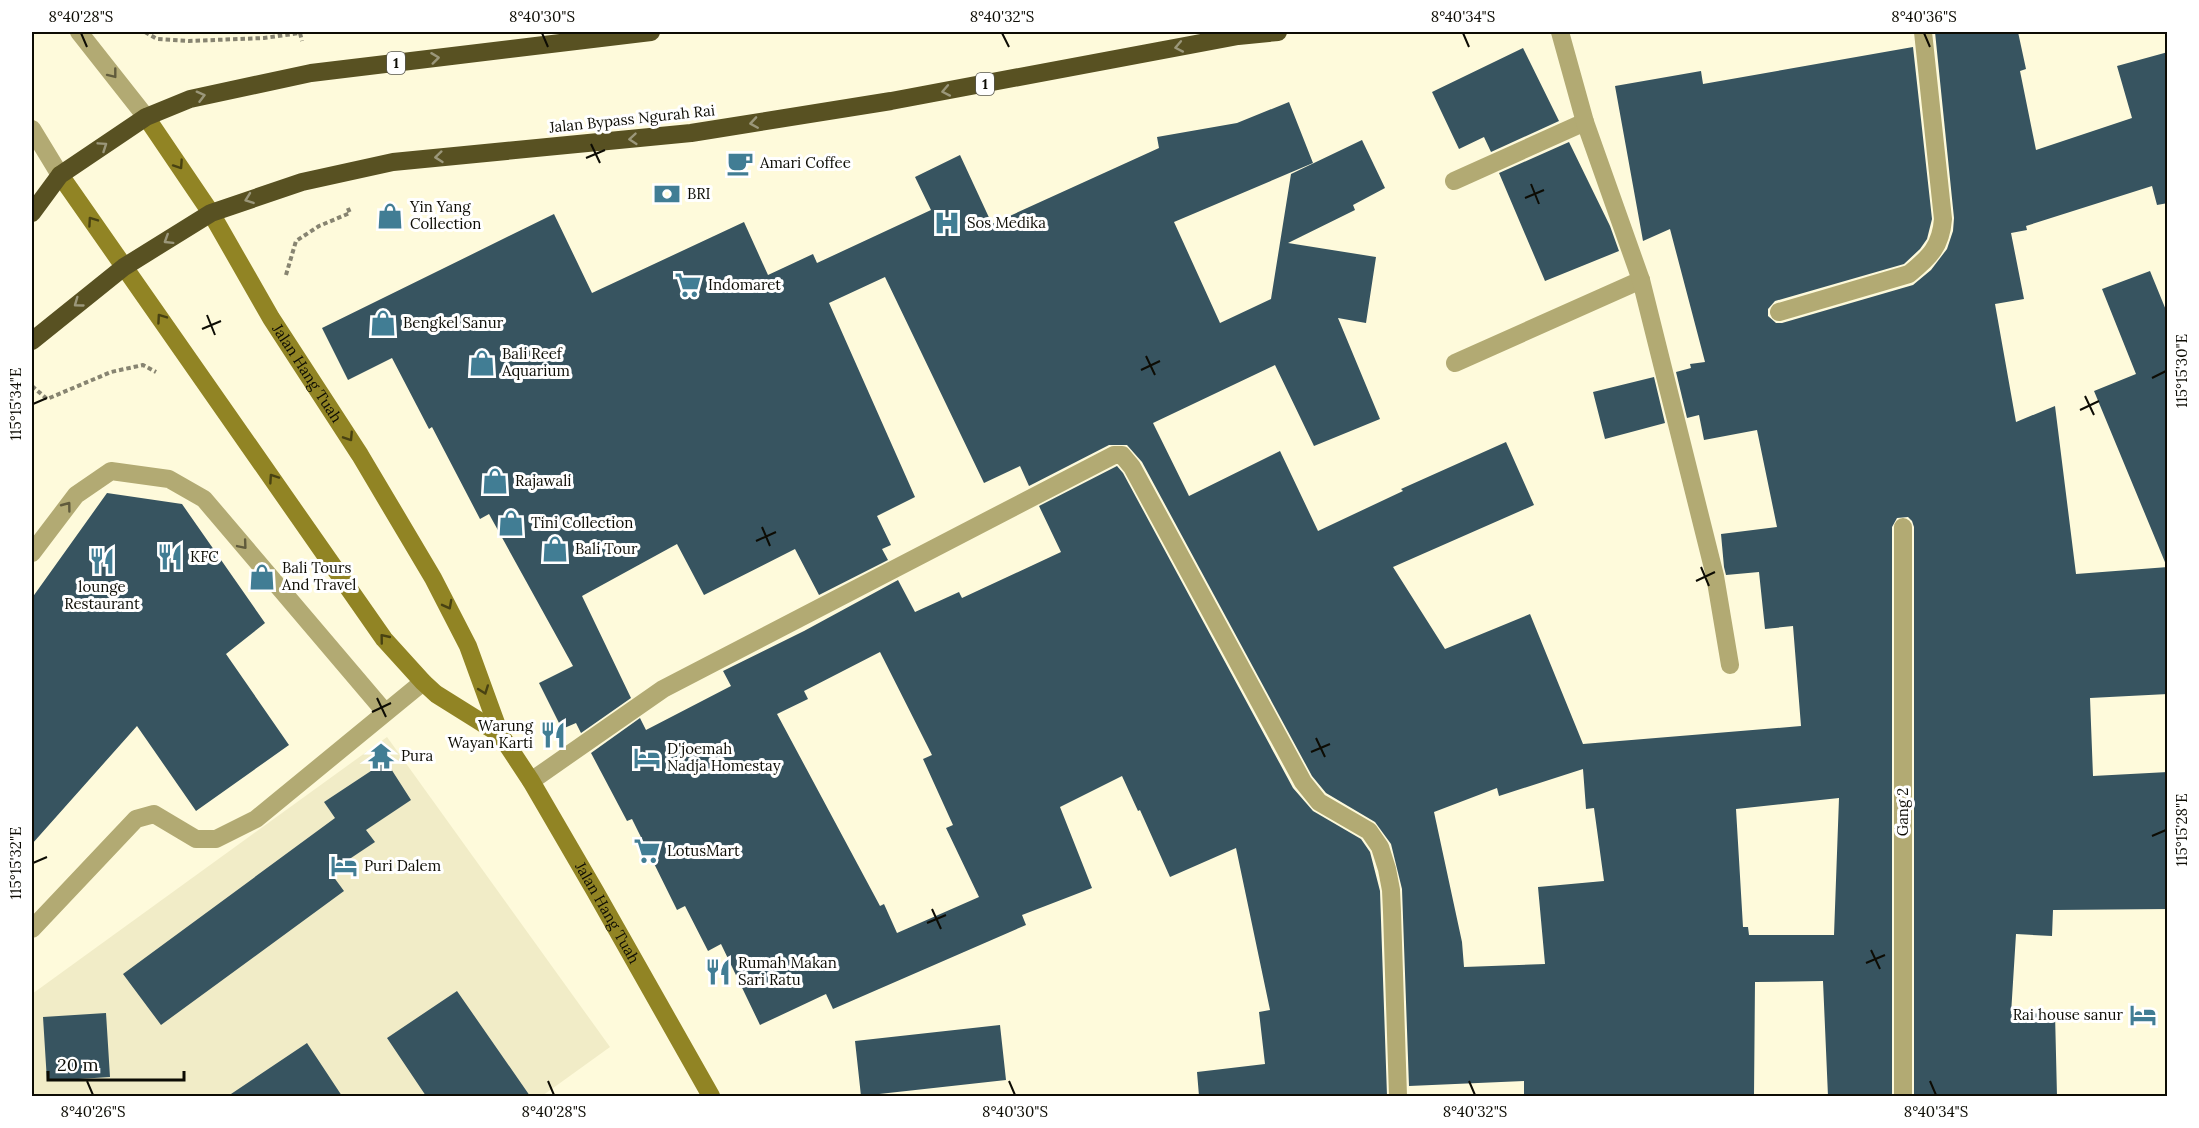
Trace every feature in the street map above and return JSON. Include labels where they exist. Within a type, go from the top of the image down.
[{"type":"highway","name":"1","points":[[32,213],[60,176],[146,117],[190,99],[214,92],[311,73],[651,32]]},
{"type":"highway","name":"Jalan Bypass Ngurah Rai","points":[[32,341],[124,267],[211,213],[268,192],[335,174],[393,162],[691,133],[891,101],[1238,36],[1278,32]]},
{"type":"main road","name":"Jalan Hang Tuah","points":[[146,117],[211,213],[271,318],[360,455],[433,578],[468,646],[500,734],[531,781],[601,901],[711,1096]]},
{"type":"main road","name":"Jalan Hang Tuah","points":[[60,176],[270,472],[384,639],[436,694],[500,734]]},
{"type":"street","name":"Jalan Hang Tuah","points":[[80,32],[146,117]]},
{"type":"street","points":[[1560,32],[1585,122],[1641,280],[1715,576],[1730,665]]},
{"type":"street","points":[[1779,312],[1910,274],[1929,256],[1942,236],[1943,219],[1923,32]]},
{"type":"street","points":[[1454,182],[1585,122]]},
{"type":"street","name":"Jalan Hang Tuah","points":[[32,129],[60,176]]},
{"type":"street","points":[[1455,363],[1641,280]]},
{"type":"street","points":[[531,781],[663,689],[1114,455],[1122,455],[1132,467],[1303,782],[1319,802],[1369,831],[1380,847],[1391,890],[1398,1096]]},
{"type":"street","points":[[32,553],[76,495],[111,471],[169,479],[204,499],[385,712]]},
{"type":"street","name":"Gang 2","points":[[1903,527],[1903,1096]]},
{"type":"street","points":[[32,929],[136,819],[154,814],[196,839],[216,839],[256,819],[423,682]]},
{"type":"path","points":[[145,32],[157,39],[189,42],[264,38],[300,33],[311,73]]},
{"type":"path","points":[[271,318],[281,295],[296,241],[319,226],[350,213],[335,174]]},
{"type":"path","points":[[32,386],[47,399],[111,372],[143,365],[168,379],[194,365]]},
{"type":"shaded area","name":"Puri Dalem","points":[[387,737],[610,1047],[542,1096],[32,1096],[32,994]]},
{"type":"building","points":[[1935,32],[2018,32],[2026,69],[2020,71],[2036,150],[2132,118],[2117,66],[2168,52],[2168,203],[2157,205],[2152,186],[2026,226],[2027,230],[2011,233],[2024,299],[1995,304],[2016,422],[2055,406],[2076,574],[2168,567],[2168,694],[2090,698],[2093,776],[2168,772],[2168,909],[2053,910],[2052,936],[2016,934],[2011,1014],[2055,1013],[2057,1096],[1914,1096],[1914,527],[1908,517],[1897,518],[1892,527],[1892,1096],[1828,1096],[1823,981],[1755,982],[1754,1096],[1524,1096],[1524,1081],[1409,1086],[1402,889],[1391,844],[1375,822],[1326,793],[1312,776],[1142,462],[1127,445],[1109,445],[1029,486],[1020,466],[984,483],[885,277],[829,303],[915,497],[877,516],[891,545],[882,549],[888,560],[819,595],[795,549],[704,595],[677,544],[582,596],[631,698],[581,733],[576,723],[562,729],[539,683],[573,666],[489,514],[480,519],[432,427],[429,429],[392,358],[348,380],[322,328],[554,214],[592,293],[744,222],[768,275],[813,254],[817,263],[931,210],[915,177],[960,155],[992,224],[1159,148],[1157,137],[1237,123],[1289,102],[1313,163],[1174,222],[1220,323],[1271,299],[1291,174],[1362,140],[1385,188],[1353,205],[1355,210],[1288,243],[1376,257],[1366,323],[1338,318],[1380,419],[1314,446],[1275,365],[1153,423],[1189,496],[1280,451],[1318,531],[1403,491],[1401,489],[1506,442],[1534,505],[1393,567],[1445,649],[1530,614],[1583,744],[1801,726],[1793,626],[1765,629],[1759,572],[1726,575],[1724,567],[1721,534],[1777,527],[1757,430],[1704,440],[1699,415],[1687,418],[1676,372],[1691,368],[1690,364],[1705,362],[1670,229],[1643,241],[1615,86],[1701,71],[1703,84],[1913,47],[1932,219],[1927,239],[1904,264],[1775,301],[1768,309],[1768,316],[1776,323],[1913,285],[1931,270],[1947,249],[1953,231],[1954,218]],"holes":[[[1583,769],[1586,809],[1594,808],[1604,881],[1538,887],[1545,964],[1464,967],[1462,942],[1434,812],[1497,788],[1499,796]],[[1839,798],[1834,935],[1749,935],[1748,927],[1743,927],[1736,809]]]},
{"type":"building","points":[[1523,48],[1559,121],[1491,152],[1484,137],[1459,149],[1432,92]]},
{"type":"building","points":[[1569,142],[1610,226],[1619,251],[1545,281],[1499,173]]},
{"type":"building","points":[[2150,271],[2168,315],[2167,567],[2094,391],[2136,374],[2102,289]]},
{"type":"building","points":[[1654,377],[1665,423],[1605,439],[1593,392]]},
{"type":"building","points":[[1117,466],[1123,473],[1293,788],[1313,811],[1361,839],[1370,852],[1380,891],[1387,1096],[1199,1096],[1197,1072],[1265,1064],[1259,1012],[1270,1010],[1236,848],[1170,877],[1122,776],[1060,807],[1092,888],[1022,915],[1026,925],[833,1009],[826,994],[760,1025],[721,944],[708,951],[685,906],[677,910],[632,819],[627,821],[591,753],[640,718],[646,730],[731,686],[723,671],[804,631],[898,580],[915,612],[959,592],[962,598],[1061,552],[1039,506]],"holes":[[[880,652],[932,755],[923,759],[953,825],[946,828],[979,897],[897,933],[884,904],[880,906],[777,714],[808,699],[804,691]]]},
{"type":"building","points":[[107,493],[182,504],[265,623],[226,654],[289,745],[196,811],[137,726],[32,844],[32,598]]},
{"type":"building","points":[[386,761],[411,800],[366,830],[375,842],[330,872],[344,891],[161,1025],[123,974],[335,818],[324,802]]},
{"type":"building","points":[[457,991],[530,1096],[426,1096],[387,1038]]},
{"type":"building","points":[[106,1013],[110,1077],[47,1081],[43,1017]]},
{"type":"building","points":[[1000,1025],[1006,1080],[861,1096],[855,1041]]},
{"type":"building","points":[[307,1043],[342,1096],[228,1096]]},
{"type":"place","name":"Amari Coffee","points":[[740,163]]},
{"type":"place","name":"BRI","points":[[667,194]]},
{"type":"place","name":"Yin Yang Collection","points":[[390,216]]},
{"type":"place","name":"Sos Medika","points":[[947,223]]},
{"type":"place","name":"Indomaret","points":[[688,285]]},
{"type":"place","name":"Bengkel Sanur","points":[[383,323]]},
{"type":"place","name":"Bali Reef Aquarium","points":[[482,363]]},
{"type":"place","name":"Rajawali","points":[[495,481]]},
{"type":"place","name":"Tini Collection","points":[[511,523]]},
{"type":"place","name":"Bali Tour","points":[[555,549]]},
{"type":"place","name":"KFC","points":[[170,557]]},
{"type":"place","name":"lounge Restaurant","points":[[102,561]]},
{"type":"place","name":"Bali Tours And Travel","points":[[262,577]]},
{"type":"place","name":"Warung Wayan Karti","points":[[553,735]]},
{"type":"place","name":"Pura","points":[[381,756]]},
{"type":"place","name":"D'joemah Nadja Homestay","points":[[647,758]]},
{"type":"place","name":"LotusMart","points":[[647,851]]},
{"type":"place","name":"Puri Dalem","points":[[344,866]]},
{"type":"place","name":"Rumah Makan Sari Ratu","points":[[718,972]]},
{"type":"place","name":"Rai house sanur","points":[[2143,1015]]}]
